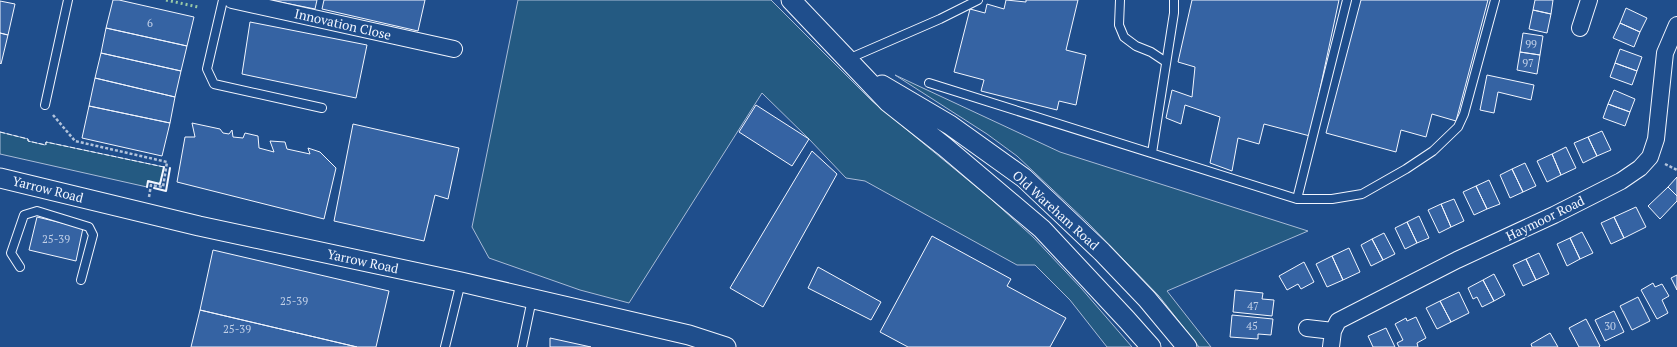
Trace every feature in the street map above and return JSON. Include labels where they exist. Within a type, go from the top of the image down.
[{"type":"street","name":"Innovation Close","points":[[232,0],[454,49]]},
{"type":"street","name":"Old Wareham Road","points":[[791,0],[888,102],[945,146],[1042,229],[1151,347]]},
{"type":"street","points":[[1580,28],[1589,0]]},
{"type":"street","name":"Haymoor Road","points":[[1333,331],[1338,321],[1367,305],[1457,260],[1554,215],[1621,181],[1640,168],[1650,157],[1656,139],[1665,53],[1677,25]]},
{"type":"street","name":"Old Wareham Road","points":[[862,73],[950,125],[1024,178],[1148,299],[1187,347]]},
{"type":"street","name":"Yarrow Road","points":[[0,178],[207,228],[461,282],[689,335],[726,347]]},
{"type":"street","points":[[1307,328],[1333,331],[1330,347]]},
{"type":"lane","points":[[44,105],[68,0]]},
{"type":"lane","points":[[223,0],[207,69],[214,84],[322,108]]},
{"type":"lane","points":[[848,59],[940,19],[978,0]]},
{"type":"lane","points":[[1120,0],[1119,25],[1124,37],[1136,46],[1151,52],[1166,62]]},
{"type":"lane","points":[[1152,153],[1174,13],[1174,0]]},
{"type":"lane","points":[[1297,198],[1347,0]]},
{"type":"lane","points":[[929,83],[1297,198],[1332,199],[1362,194],[1406,169],[1433,151],[1458,127],[1464,114],[1495,0]]},
{"type":"lane","points":[[20,267],[10,253],[24,215],[37,211],[89,227],[93,235],[81,280]]},
{"type":"lane","points":[[446,347],[461,282]]},
{"type":"lane","points":[[522,347],[532,299]]},
{"type":"path","points":[[44,105],[75,141],[167,162],[163,188],[151,185],[146,213]]},
{"type":"shaded area","points":[[518,0],[771,0],[872,101],[991,199],[1033,237],[1081,288],[1132,347],[1107,347],[1070,300],[1035,265],[1017,265],[865,181],[846,178],[762,93],[629,303],[580,290],[489,258],[472,227]]},
{"type":"shaded area","points":[[895,75],[1060,152],[1308,231],[1167,291],[1211,347],[1199,347],[1159,296],[1088,223],[1017,156],[987,134]]},
{"type":"shaded area","points":[[0,132],[45,145],[46,142],[164,167],[160,184],[148,182],[147,187],[0,154]]},
{"type":"building","points":[[113,0],[119,0],[194,17],[187,46],[106,28]]},
{"type":"building","points":[[270,0],[317,0],[315,9]]},
{"type":"building","points":[[324,0],[425,0],[418,31],[322,9]]},
{"type":"building","points":[[1006,0],[1026,2],[1026,0],[1078,0],[1066,50],[1086,55],[1076,105],[1059,101],[1057,110],[981,91],[984,80],[954,72],[970,9],[985,13],[987,4],[1004,9]]},
{"type":"building","points":[[1192,0],[1339,0],[1310,136],[1264,124],[1259,144],[1238,138],[1232,171],[1210,163],[1220,117],[1185,105],[1181,124],[1166,118],[1172,90],[1192,97],[1195,67],[1178,62]]},
{"type":"building","points":[[1361,0],[1488,0],[1456,121],[1432,114],[1426,137],[1401,130],[1396,152],[1326,133]]},
{"type":"building","points":[[1535,0],[1553,0],[1551,14],[1533,10]]},
{"type":"building","points":[[0,1],[15,4],[8,35],[0,33]]},
{"type":"building","points":[[1626,8],[1647,18],[1640,32],[1620,23]]},
{"type":"building","points":[[1533,10],[1551,14],[1547,33],[1529,29]]},
{"type":"building","points":[[250,22],[367,45],[356,98],[242,74]]},
{"type":"building","points":[[1620,23],[1640,32],[1634,47],[1613,38]]},
{"type":"building","points":[[106,28],[187,46],[181,71],[101,53]]},
{"type":"building","points":[[0,33],[8,35],[1,64],[0,63]]},
{"type":"building","points":[[1523,33],[1543,36],[1540,55],[1520,52]]},
{"type":"building","points":[[1620,49],[1642,57],[1637,71],[1615,63]]},
{"type":"building","points":[[1520,52],[1540,55],[1537,74],[1517,70]]},
{"type":"building","points":[[101,53],[181,71],[175,97],[95,78]]},
{"type":"building","points":[[1615,63],[1637,71],[1632,85],[1610,77]]},
{"type":"building","points":[[1487,75],[1534,85],[1531,100],[1498,92],[1494,113],[1480,110]]},
{"type":"building","points":[[95,78],[175,97],[170,123],[89,106]]},
{"type":"building","points":[[1614,90],[1635,99],[1630,112],[1608,104]]},
{"type":"building","points":[[1608,104],[1630,112],[1625,126],[1603,118]]},
{"type":"building","points":[[756,105],[809,139],[792,166],[739,132]]},
{"type":"building","points":[[89,106],[170,123],[162,156],[82,138]]},
{"type":"building","points":[[192,123],[220,129],[223,133],[229,134],[232,130],[233,137],[243,138],[245,133],[258,136],[259,148],[274,152],[270,141],[285,142],[287,149],[310,154],[308,148],[320,152],[336,168],[324,219],[177,182],[185,137],[195,137]]},
{"type":"building","points":[[353,124],[459,148],[448,199],[435,195],[424,241],[334,221]]},
{"type":"building","points":[[1602,131],[1611,150],[1597,156],[1588,137]]},
{"type":"building","points":[[1588,137],[1597,156],[1583,163],[1574,143]]},
{"type":"building","points":[[1566,147],[1576,168],[1561,175],[1552,154]]},
{"type":"building","points":[[812,151],[837,174],[763,307],[730,288]]},
{"type":"building","points":[[1552,154],[1561,175],[1547,182],[1537,161]]},
{"type":"building","points":[[1525,163],[1536,186],[1523,192],[1512,169]]},
{"type":"building","points":[[1512,169],[1523,192],[1510,198],[1500,175]]},
{"type":"building","points":[[1677,177],[1677,196],[1668,187]]},
{"type":"building","points":[[1489,180],[1500,204],[1487,209],[1476,186]]},
{"type":"building","points":[[1476,186],[1487,209],[1474,215],[1463,192]]},
{"type":"building","points":[[1668,187],[1677,196],[1677,201],[1660,219],[1648,206]]},
{"type":"building","points":[[1454,199],[1464,221],[1451,227],[1441,204]]},
{"type":"building","points":[[1441,204],[1451,227],[1439,233],[1428,210]]},
{"type":"building","points":[[1636,207],[1646,227],[1624,238],[1614,217]]},
{"type":"building","points":[[1419,216],[1429,238],[1417,243],[1407,222]]},
{"type":"building","points":[[37,217],[83,228],[76,261],[29,250]]},
{"type":"building","points":[[1614,217],[1624,238],[1611,244],[1601,223]]},
{"type":"building","points":[[1407,222],[1417,243],[1405,249],[1395,228]]},
{"type":"building","points":[[1582,232],[1593,253],[1580,259],[1570,238]]},
{"type":"building","points":[[1384,233],[1395,254],[1383,260],[1372,239]]},
{"type":"building","points":[[932,236],[1011,279],[1007,286],[1066,318],[1050,347],[908,347],[880,332]]},
{"type":"building","points":[[1570,238],[1580,259],[1567,266],[1557,244]]},
{"type":"building","points":[[1372,239],[1383,260],[1371,266],[1361,245]]},
{"type":"building","points":[[1349,248],[1360,272],[1343,280],[1332,256]]},
{"type":"building","points":[[213,250],[389,291],[376,347],[357,347],[200,310]]},
{"type":"building","points":[[1539,253],[1549,274],[1536,280],[1526,259]]},
{"type":"building","points":[[1332,256],[1343,280],[1327,287],[1316,264]]},
{"type":"building","points":[[1526,259],[1536,280],[1523,286],[1513,265]]},
{"type":"building","points":[[1304,262],[1314,282],[1301,289],[1298,284],[1287,290],[1279,276]]},
{"type":"building","points":[[818,267],[881,302],[871,320],[808,288]]},
{"type":"building","points":[[1494,274],[1505,295],[1494,301],[1483,280]]},
{"type":"building","points":[[1677,275],[1677,290],[1671,278]]},
{"type":"building","points":[[1483,280],[1494,301],[1482,307],[1477,297],[1473,299],[1468,288]]},
{"type":"building","points":[[1653,283],[1655,287],[1662,284],[1669,296],[1662,300],[1668,313],[1657,319],[1641,290]]},
{"type":"building","points":[[1235,290],[1263,293],[1262,299],[1274,300],[1272,316],[1233,312]]},
{"type":"building","points":[[1459,292],[1469,313],[1451,322],[1440,301]]},
{"type":"building","points":[[1638,297],[1650,321],[1632,330],[1620,306]]},
{"type":"building","points":[[1440,301],[1451,322],[1437,329],[1426,308]]},
{"type":"building","points":[[200,310],[357,347],[191,347]]},
{"type":"building","points":[[1614,311],[1624,332],[1605,341],[1595,320]]},
{"type":"building","points":[[1232,315],[1273,319],[1271,335],[1258,334],[1258,339],[1230,337]]},
{"type":"building","points":[[1416,317],[1426,338],[1417,343],[1418,347],[1399,347],[1397,343],[1403,340],[1395,324],[1406,318],[1407,321]]},
{"type":"building","points":[[1586,319],[1600,346],[1599,347],[1579,347],[1569,328]]},
{"type":"building","points":[[1386,328],[1395,347],[1373,347],[1368,336]]},
{"type":"building","points":[[1550,333],[1558,347],[1532,347],[1531,344]]},
{"type":"building","points":[[550,338],[591,347],[550,347]]},
{"type":"hedge","points":[[166,0],[198,7]]},
{"type":"fence","points":[[0,132],[46,145],[46,142],[164,167]]},
{"type":"wall","points":[[147,187],[148,181],[160,184],[164,167]]},
{"type":"wall","points":[[154,188],[166,191],[170,168]]}]
